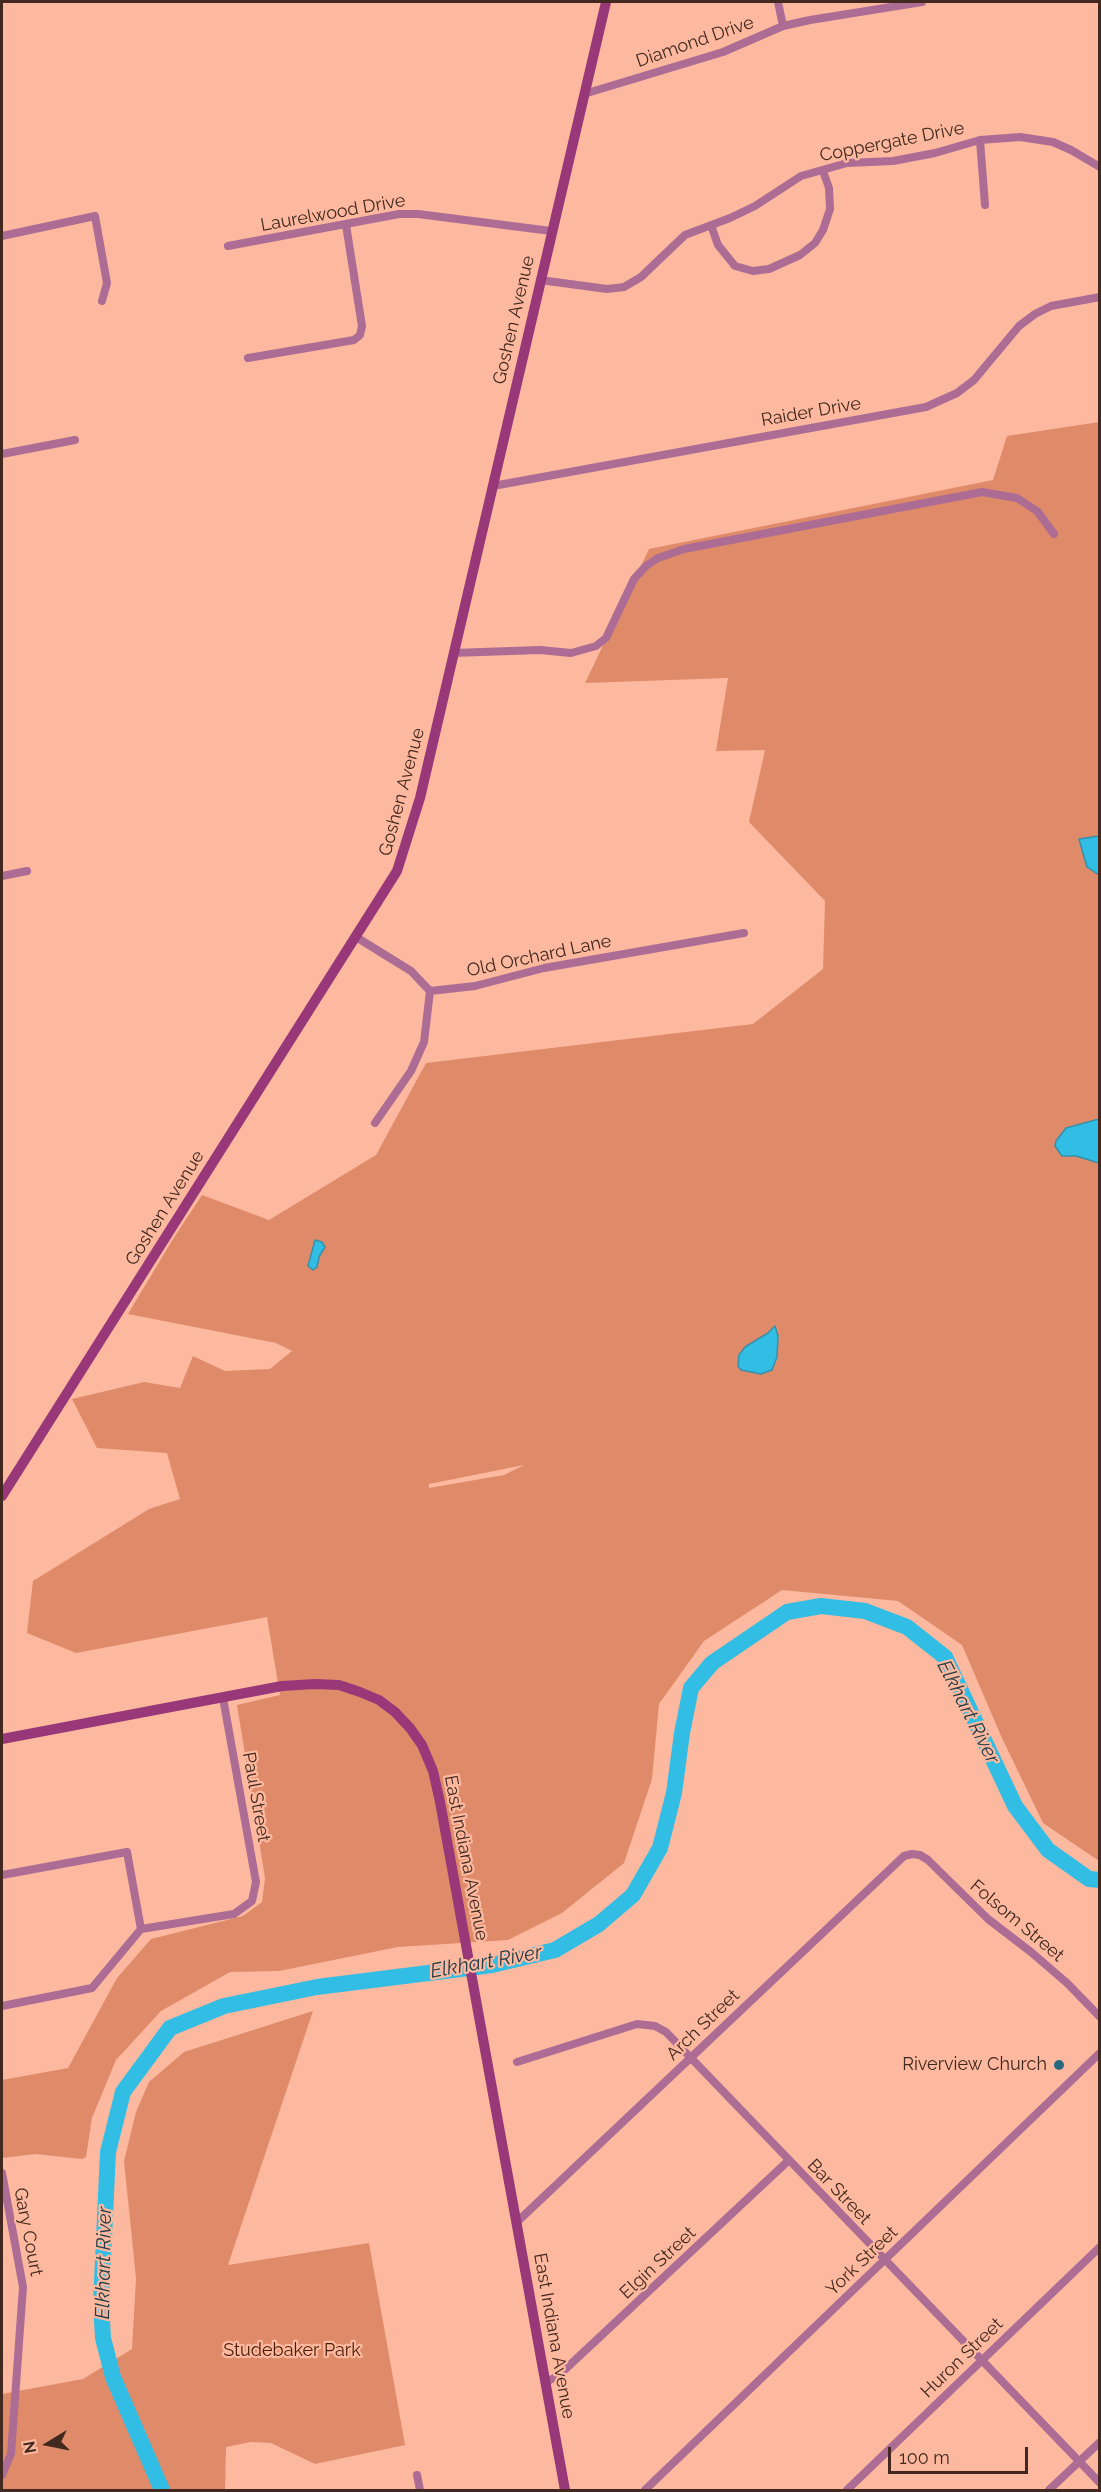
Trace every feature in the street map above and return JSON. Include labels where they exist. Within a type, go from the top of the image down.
[{"type":"street","name":"Goshen Avenue","points":[[2,1496],[397,871],[420,798],[606,2]]},
{"type":"street","points":[[778,2],[783,26]]},
{"type":"street","name":"Diamond Drive","points":[[585,94],[723,52],[783,26],[922,2]]},
{"type":"street","name":"Coppergate Drive","points":[[540,280],[607,290],[624,287],[641,277],[685,235],[756,206],[801,176],[847,163],[893,161],[935,153],[980,140],[1020,137],[1053,142],[1099,165]]},
{"type":"street","points":[[980,140],[985,205]]},
{"type":"street","points":[[711,225],[718,245],[735,266],[753,272],[769,269],[800,255],[815,243],[823,230],[830,209],[829,188],[823,171]]},
{"type":"street","name":"Laurelwood Drive","points":[[228,246],[399,214],[418,214],[551,231]]},
{"type":"street","points":[[2,236],[95,216],[107,284],[102,301]]},
{"type":"street","points":[[248,358],[354,340],[360,335],[362,326],[346,225]]},
{"type":"street","name":"Raider Drive","points":[[493,486],[926,407],[950,398],[974,381],[1019,326],[1035,314],[1051,306],[1100,297]]},
{"type":"street","points":[[2,454],[75,440]]},
{"type":"street","points":[[453,653],[540,650],[571,653],[596,646],[606,638],[634,579],[646,566],[658,558],[684,549],[982,492],[1017,498],[1037,511],[1054,534]]},
{"type":"street","points":[[2,876],[27,871]]},
{"type":"street","name":"Old Orchard Lane","points":[[430,991],[475,986],[544,968],[744,933]]},
{"type":"street","points":[[356,937],[411,971],[430,991],[424,1041],[411,1071],[375,1123]]},
{"type":"street","name":"East Indiana Avenue","points":[[2,1739],[298,1684],[339,1685],[360,1692],[395,1712],[422,1744],[433,1772],[565,2490]]},
{"type":"street","name":"Paul Street","points":[[141,1929],[234,1914],[252,1901],[256,1882],[223,1698]]},
{"type":"street","points":[[2,1875],[127,1852],[141,1929],[92,1988],[2,2006]]},
{"type":"street","name":"Folsom Street","points":[[912,1854],[920,1855],[928,1860],[988,1919],[1067,1983],[1100,2016]]},
{"type":"street","name":"Arch Street","points":[[517,2222],[896,1862],[912,1854]]},
{"type":"street","name":"Bar Street","points":[[517,2062],[637,2024],[655,2026],[666,2032],[1100,2483]]},
{"type":"street","name":"York Street","points":[[645,2490],[1100,2053]]},
{"type":"street","name":"Elgin Street","points":[[546,2382],[558,2376],[788,2161]]},
{"type":"street","name":"Gary Court","points":[[2,2173],[5,2215],[23,2287],[11,2454],[2,2475]]},
{"type":"street","name":"Huron Street","points":[[847,2490],[1100,2247]]},
{"type":"street","points":[[1049,2490],[1100,2442]]},
{"type":"street","points":[[417,2475],[420,2490]]},
{"type":"green space","points":[[1099,422],[1099,1861],[1043,1823],[1001,1736],[962,1645],[898,1601],[782,1590],[704,1641],[659,1704],[652,1779],[624,1863],[562,1913],[508,1940],[398,1947],[279,1971],[230,1972],[161,2011],[116,2060],[92,2118],[86,2157],[82,2159],[36,2154],[2,2158],[2,2080],[68,2068],[117,1978],[151,1939],[243,1916],[262,1902],[265,1878],[237,1705],[280,1695],[267,1617],[76,1653],[27,1633],[33,1581],[149,1509],[180,1499],[167,1453],[97,1448],[72,1399],[144,1382],[180,1388],[193,1356],[225,1371],[270,1369],[292,1351],[276,1343],[128,1314],[202,1195],[269,1220],[376,1155],[426,1063],[753,1024],[823,969],[825,901],[749,822],[765,750],[716,751],[728,678],[585,683],[649,549],[993,480],[1007,436]],"holes":[[[524,1465],[504,1475],[429,1488],[429,1484]]]},
{"type":"green space","name":"Studebaker Park","points":[[313,2011],[228,2265],[369,2243],[405,2445],[315,2464],[271,2443],[251,2442],[226,2447],[225,2490],[2,2490],[2,2394],[83,2379],[132,2349],[136,2278],[124,2161],[136,2112],[149,2082],[184,2052]]},
{"type":"water","points":[[1100,836],[1099,875],[1087,867],[1079,839]]},
{"type":"water","points":[[1099,1119],[1099,1163],[1076,1156],[1062,1156],[1055,1146],[1066,1128]]},
{"type":"water","points":[[315,1240],[322,1242],[325,1247],[319,1257],[317,1267],[313,1270],[308,1266]]},
{"type":"water","points":[[775,1326],[778,1336],[777,1357],[772,1370],[761,1374],[741,1370],[738,1366],[739,1355],[745,1347]]},
{"type":"waterway","name":"Elkhart River","points":[[162,2490],[113,2377],[103,2338],[101,2303],[108,2152],[123,2092],[170,2028],[224,2006],[317,1987],[492,1965],[555,1950],[599,1924],[633,1895],[660,1848],[674,1793],[691,1688],[712,1663],[787,1612],[821,1606],[865,1611],[907,1627],[945,1657],[1015,1806],[1048,1850],[1089,1879],[1100,1880]]},
{"type":"place","name":"Riverview Church","points":[[1059,2065]]}]
